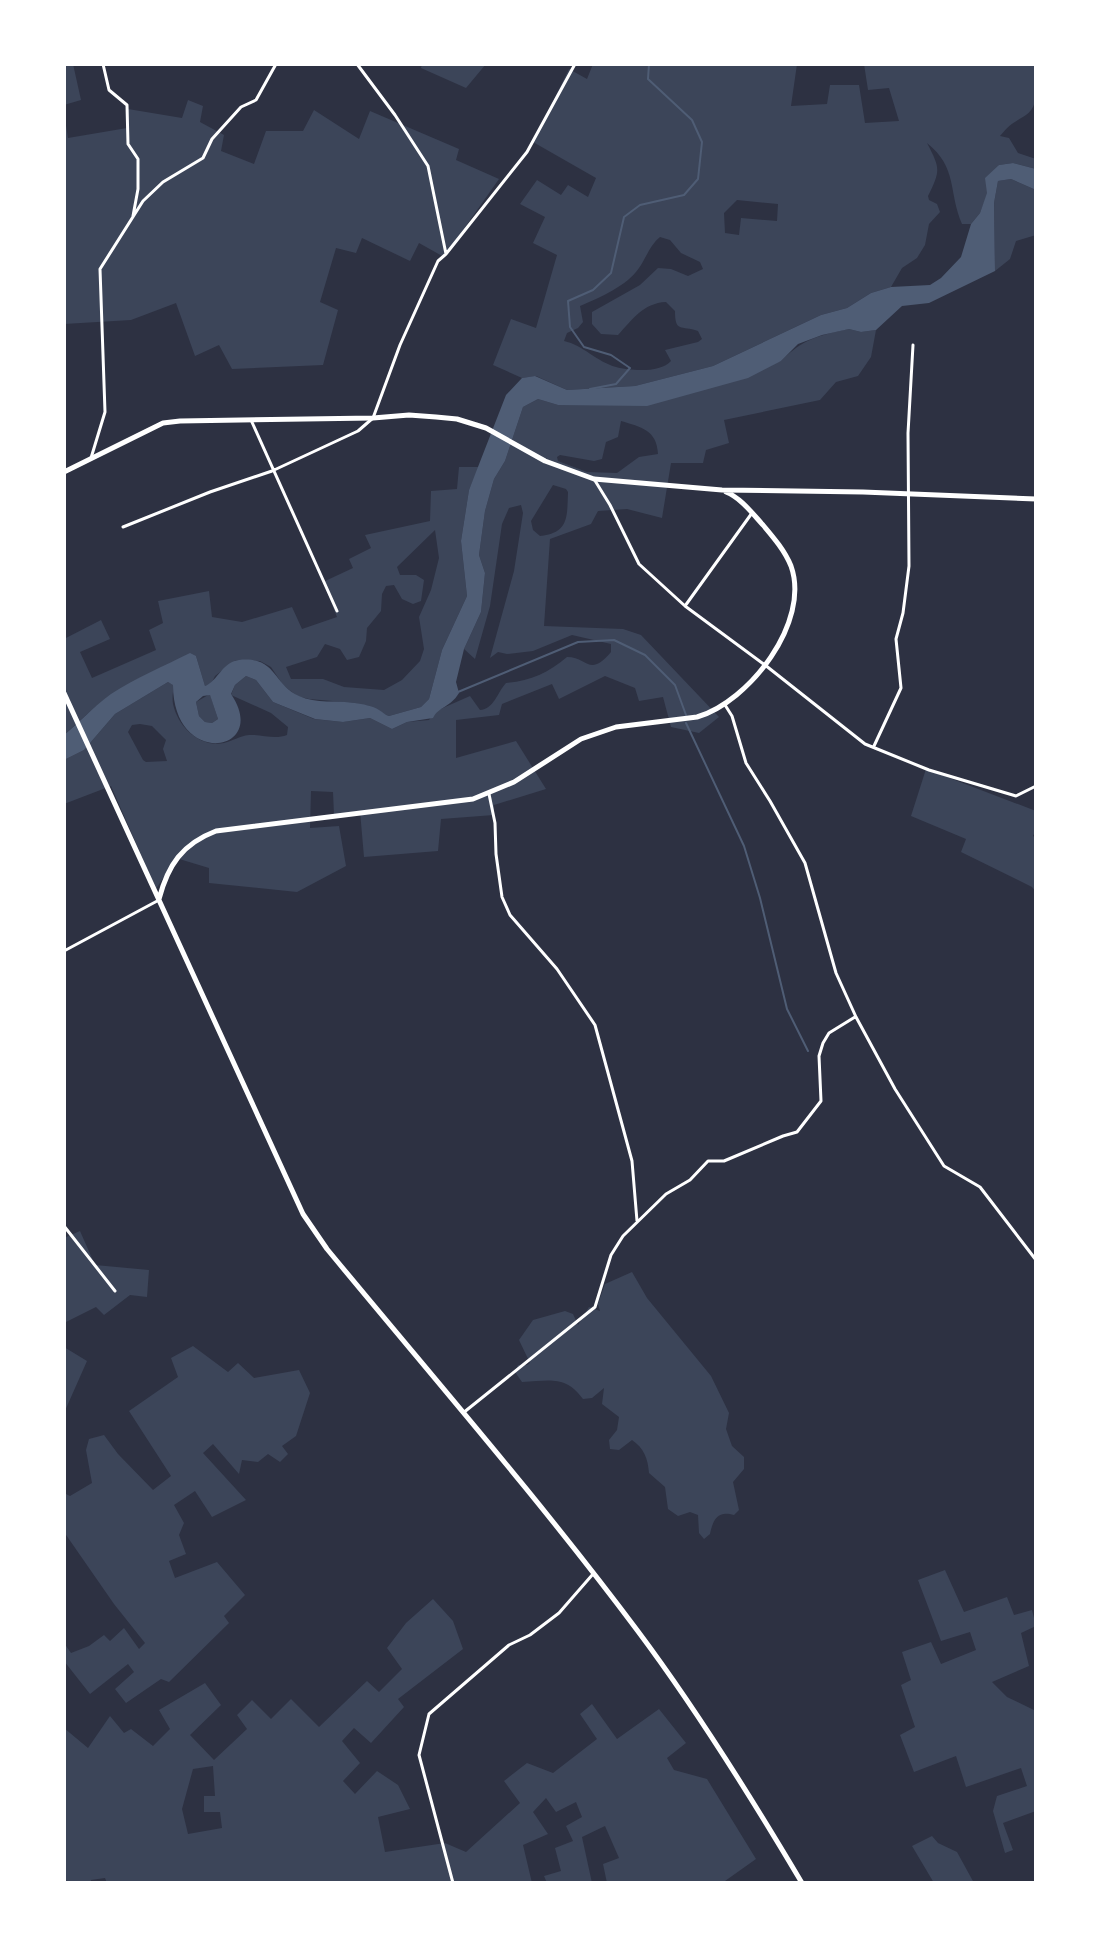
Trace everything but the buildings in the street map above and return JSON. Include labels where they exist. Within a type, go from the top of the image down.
[{"type":"main road","points":[[64,472],[163,423],[409,415],[446,418],[491,431],[556,466],[594,479],[722,490],[1036,499]]},
{"type":"main road","points":[[159,900],[164,879],[184,849],[200,837],[216,831],[473,799],[514,782],[581,739],[616,727],[697,717],[736,697],[765,665],[790,624],[794,608],[794,581],[784,552],[752,513],[733,495],[722,490]]},
{"type":"main road","points":[[64,693],[303,1214],[327,1249],[638,1631],[701,1721],[802,1883]]},
{"type":"street","points":[[103,64],[109,90],[127,105],[128,144],[138,159],[135,212],[128,228]]},
{"type":"street","points":[[91,459],[105,412],[100,269],[143,201],[163,182],[203,158],[212,139],[241,107],[256,100],[276,64]]},
{"type":"street","points":[[357,64],[428,166],[446,254]]},
{"type":"street","points":[[123,527],[272,471],[358,431],[373,418],[416,307],[438,261],[527,152],[575,64]]},
{"type":"street","points":[[874,746],[901,688],[896,639],[909,566],[907,494],[913,345]]},
{"type":"street","points":[[251,420],[337,611]]},
{"type":"street","points":[[594,479],[639,564],[685,606],[865,744],[929,770],[1016,796],[1036,786]]},
{"type":"street","points":[[685,606],[752,513]]},
{"type":"street","points":[[725,705],[732,716],[746,763],[805,863],[836,973],[895,1089],[944,1166],[980,1187],[1036,1260]]},
{"type":"street","points":[[489,794],[502,897],[510,915],[557,969],[595,1025],[632,1161],[637,1223]]},
{"type":"street","points":[[64,951],[159,900]]},
{"type":"street","points":[[463,1413],[595,1307],[611,1255],[623,1236],[666,1194],[690,1180],[708,1161],[724,1161],[797,1132],[821,1101],[819,1056],[823,1043],[829,1033],[856,1017]]},
{"type":"street","points":[[64,1226],[115,1291]]},
{"type":"street","points":[[453,1883],[419,1755],[429,1714],[509,1645],[530,1635],[559,1613],[593,1574]]},
{"type":"shaded area","points":[[64,64],[73,64],[81,100],[64,105]]},
{"type":"shaded area","points":[[422,64],[486,64],[466,88],[421,68]]},
{"type":"shaded area","points":[[593,64],[797,64],[791,106],[827,104],[830,85],[859,85],[865,123],[899,121],[889,88],[868,90],[864,64],[1036,64],[1037,92],[1031,111],[1000,136],[1009,138],[1018,153],[1036,159],[1036,169],[1013,163],[999,165],[980,213],[971,224],[962,224],[948,171],[937,152],[927,143],[937,169],[928,196],[940,212],[929,224],[925,245],[917,258],[902,268],[891,287],[871,293],[847,308],[821,315],[713,366],[635,386],[567,390],[536,376],[522,378],[493,365],[511,319],[536,328],[557,255],[533,243],[545,217],[520,204],[537,180],[561,195],[568,185],[588,197],[596,178],[533,142],[569,69],[587,79]],"holes":[[[737,200],[778,204],[777,221],[741,218],[739,235],[725,233],[724,213]],[[660,237],[670,240],[681,253],[700,262],[703,269],[688,276],[658,268],[640,285],[592,312],[592,324],[601,334],[618,335],[644,309],[666,302],[675,311],[676,323],[698,331],[702,339],[665,350],[671,361],[660,368],[645,370],[609,365],[564,341],[567,333],[583,322],[580,306],[612,291],[634,274]]]},
{"type":"shaded area","points":[[188,100],[203,106],[200,122],[224,135],[221,151],[254,164],[266,131],[303,131],[314,110],[359,139],[370,111],[459,149],[456,160],[499,179],[444,257],[419,243],[410,261],[362,238],[356,253],[336,248],[320,302],[338,310],[323,365],[232,369],[219,345],[195,356],[176,303],[131,320],[64,324],[64,113],[68,138],[127,128],[128,109],[182,118]]},
{"type":"shaded area","points":[[1013,163],[1036,169],[1036,190],[1011,179],[998,181],[994,203],[995,271],[929,303],[902,306],[876,330],[861,332],[849,329],[798,344],[781,361],[748,378],[647,406],[558,405],[538,399],[523,407],[505,461],[494,479],[485,511],[479,555],[485,573],[481,612],[464,649],[456,682],[459,693],[433,718],[407,722],[392,729],[370,718],[343,722],[315,719],[273,702],[256,680],[246,676],[235,685],[231,694],[240,714],[239,729],[230,739],[217,743],[202,740],[188,730],[177,712],[173,685],[168,682],[115,714],[84,750],[64,760],[64,735],[99,704],[130,683],[190,653],[196,656],[205,686],[233,661],[251,660],[268,666],[290,691],[306,698],[364,705],[389,716],[421,707],[429,699],[442,650],[467,596],[461,541],[469,490],[506,395],[522,378],[535,376],[567,390],[635,386],[713,366],[821,315],[847,308],[871,293],[891,287],[930,285],[961,257],[971,224],[980,213],[987,193],[985,178],[999,165]],"holes":[[[210,695],[218,719],[212,723],[205,722],[199,716],[196,702]]]},
{"type":"shaded area","points":[[1011,179],[1036,190],[1036,235],[1016,241],[1010,259],[995,271],[994,203],[998,181]]},
{"type":"shaded area","points":[[849,329],[861,332],[876,330],[871,357],[858,376],[836,382],[820,400],[724,420],[729,443],[706,450],[703,463],[671,463],[662,518],[627,509],[598,511],[591,524],[550,539],[544,626],[623,629],[641,635],[719,717],[699,733],[671,727],[663,697],[639,701],[635,688],[605,676],[559,699],[552,684],[502,704],[499,715],[456,720],[456,758],[516,741],[546,789],[494,805],[494,815],[441,819],[438,851],[364,857],[360,811],[334,815],[333,792],[311,791],[310,828],[339,826],[346,866],[297,892],[209,883],[209,868],[176,858],[156,889],[111,786],[64,804],[64,760],[84,750],[115,714],[168,682],[174,685],[173,704],[185,728],[199,739],[215,744],[249,735],[287,735],[288,727],[271,713],[231,695],[235,685],[246,676],[256,680],[273,702],[314,719],[343,722],[370,718],[392,729],[407,722],[429,720],[436,711],[470,696],[480,710],[485,709],[506,683],[538,675],[567,657],[598,664],[611,652],[611,644],[572,635],[533,651],[498,652],[490,658],[514,571],[523,513],[521,505],[509,508],[502,524],[490,606],[475,659],[464,649],[481,612],[485,573],[479,555],[485,511],[494,479],[505,461],[523,407],[538,399],[558,405],[781,361],[804,343]],"holes":[[[621,421],[647,431],[655,440],[658,454],[639,457],[617,473],[587,472],[558,461],[560,455],[594,461],[602,459],[606,442],[618,437]],[[553,485],[566,489],[567,509],[561,527],[540,536],[533,530],[531,521]],[[132,725],[152,726],[166,740],[163,749],[167,761],[143,760],[128,732]]]},
{"type":"shaded area","points":[[459,467],[479,467],[469,490],[461,541],[467,596],[442,650],[429,699],[421,707],[389,716],[355,703],[297,696],[283,685],[271,667],[260,661],[236,660],[205,686],[196,656],[95,707],[64,735],[64,639],[101,620],[110,639],[80,652],[92,678],[156,650],[149,630],[163,623],[158,601],[209,591],[212,617],[242,622],[292,607],[302,629],[337,617],[323,582],[353,568],[349,559],[371,548],[365,535],[430,521],[431,491],[457,489]],"holes":[[[435,530],[439,558],[431,590],[419,617],[424,649],[420,661],[402,680],[384,690],[344,687],[323,679],[291,679],[286,667],[317,657],[325,644],[340,649],[347,660],[359,657],[366,641],[367,628],[381,611],[386,586],[394,585],[402,599],[413,604],[421,601],[424,580],[416,575],[400,575],[397,567]]]},
{"type":"shaded area","points":[[210,694],[218,719],[212,723],[205,722],[199,716],[196,702]]},
{"type":"shaded area","points":[[926,769],[1036,811],[1033,836],[1036,838],[1036,892],[1032,887],[961,852],[966,839],[911,816]]},
{"type":"shaded area","points":[[80,1231],[95,1265],[149,1270],[147,1297],[130,1295],[104,1315],[96,1307],[64,1323],[64,1238]]},
{"type":"shaded area","points":[[632,1272],[647,1298],[711,1376],[729,1413],[726,1429],[732,1446],[744,1457],[744,1469],[733,1482],[739,1510],[734,1515],[717,1517],[710,1534],[704,1539],[699,1533],[698,1515],[690,1512],[678,1516],[668,1509],[665,1487],[649,1473],[645,1454],[636,1443],[632,1440],[619,1450],[610,1449],[609,1440],[617,1430],[619,1417],[602,1404],[604,1388],[592,1398],[583,1399],[563,1383],[522,1382],[515,1372],[518,1365],[530,1363],[519,1340],[533,1320],[565,1311],[573,1314],[578,1325],[589,1307],[600,1311],[598,1304],[605,1284]]},
{"type":"shaded area","points":[[193,1346],[228,1372],[238,1363],[254,1378],[299,1370],[310,1393],[296,1436],[282,1446],[288,1454],[280,1462],[268,1454],[258,1462],[242,1460],[239,1474],[213,1444],[203,1453],[246,1500],[212,1517],[195,1491],[174,1505],[184,1523],[179,1535],[186,1554],[169,1561],[175,1578],[217,1562],[245,1595],[224,1616],[229,1623],[169,1682],[161,1679],[126,1703],[115,1689],[134,1672],[128,1664],[90,1694],[64,1661],[64,1643],[71,1653],[89,1646],[104,1635],[110,1641],[124,1628],[139,1649],[145,1643],[64,1532],[64,1493],[70,1496],[92,1483],[86,1450],[89,1439],[104,1435],[153,1490],[171,1476],[129,1411],[178,1377],[171,1358]]},
{"type":"shaded area","points":[[64,1347],[87,1361],[64,1413]]},
{"type":"shaded area","points":[[945,1570],[964,1612],[1007,1597],[1014,1615],[1032,1610],[1036,1626],[1021,1633],[1029,1666],[992,1682],[1007,1697],[1036,1711],[1036,1811],[1003,1823],[1013,1850],[1005,1853],[993,1811],[997,1796],[1027,1786],[1021,1768],[966,1787],[956,1756],[914,1772],[900,1735],[915,1727],[901,1685],[911,1680],[902,1652],[931,1642],[941,1664],[976,1650],[970,1632],[941,1641],[918,1580]]},
{"type":"shaded area","points":[[433,1599],[453,1621],[463,1649],[398,1699],[404,1707],[371,1743],[354,1728],[342,1741],[360,1763],[343,1781],[355,1794],[377,1771],[398,1785],[410,1809],[378,1817],[385,1852],[445,1843],[466,1852],[520,1803],[504,1781],[527,1763],[553,1773],[597,1739],[580,1714],[592,1704],[617,1739],[659,1709],[686,1743],[667,1758],[674,1770],[707,1779],[756,1859],[726,1883],[607,1883],[603,1864],[619,1858],[605,1826],[582,1837],[592,1883],[547,1883],[544,1876],[561,1871],[555,1848],[573,1841],[566,1826],[582,1817],[576,1802],[556,1812],[546,1798],[533,1812],[548,1834],[523,1845],[532,1883],[107,1883],[105,1878],[91,1880],[91,1883],[64,1883],[64,1728],[88,1748],[110,1716],[124,1733],[131,1729],[153,1746],[170,1729],[159,1710],[205,1683],[221,1705],[190,1735],[214,1760],[247,1729],[237,1715],[252,1700],[271,1719],[291,1699],[319,1727],[367,1681],[379,1692],[402,1669],[387,1648],[406,1623]],"holes":[[[213,1766],[215,1796],[204,1796],[204,1812],[220,1812],[222,1828],[188,1834],[182,1809],[193,1769]]]},
{"type":"shaded area","points":[[932,1836],[938,1843],[957,1852],[974,1883],[934,1883],[912,1846]]},
{"type":"waterway","points":[[590,389],[616,384],[630,368],[611,355],[584,347],[570,327],[568,301],[593,290],[611,273],[624,217],[640,205],[684,195],[698,179],[702,142],[692,120],[648,79],[649,64]]},
{"type":"waterway","points":[[458,692],[578,642],[614,640],[645,655],[675,685],[686,715]]},
{"type":"waterway","points":[[686,723],[744,846],[787,1009],[808,1051]]}]
